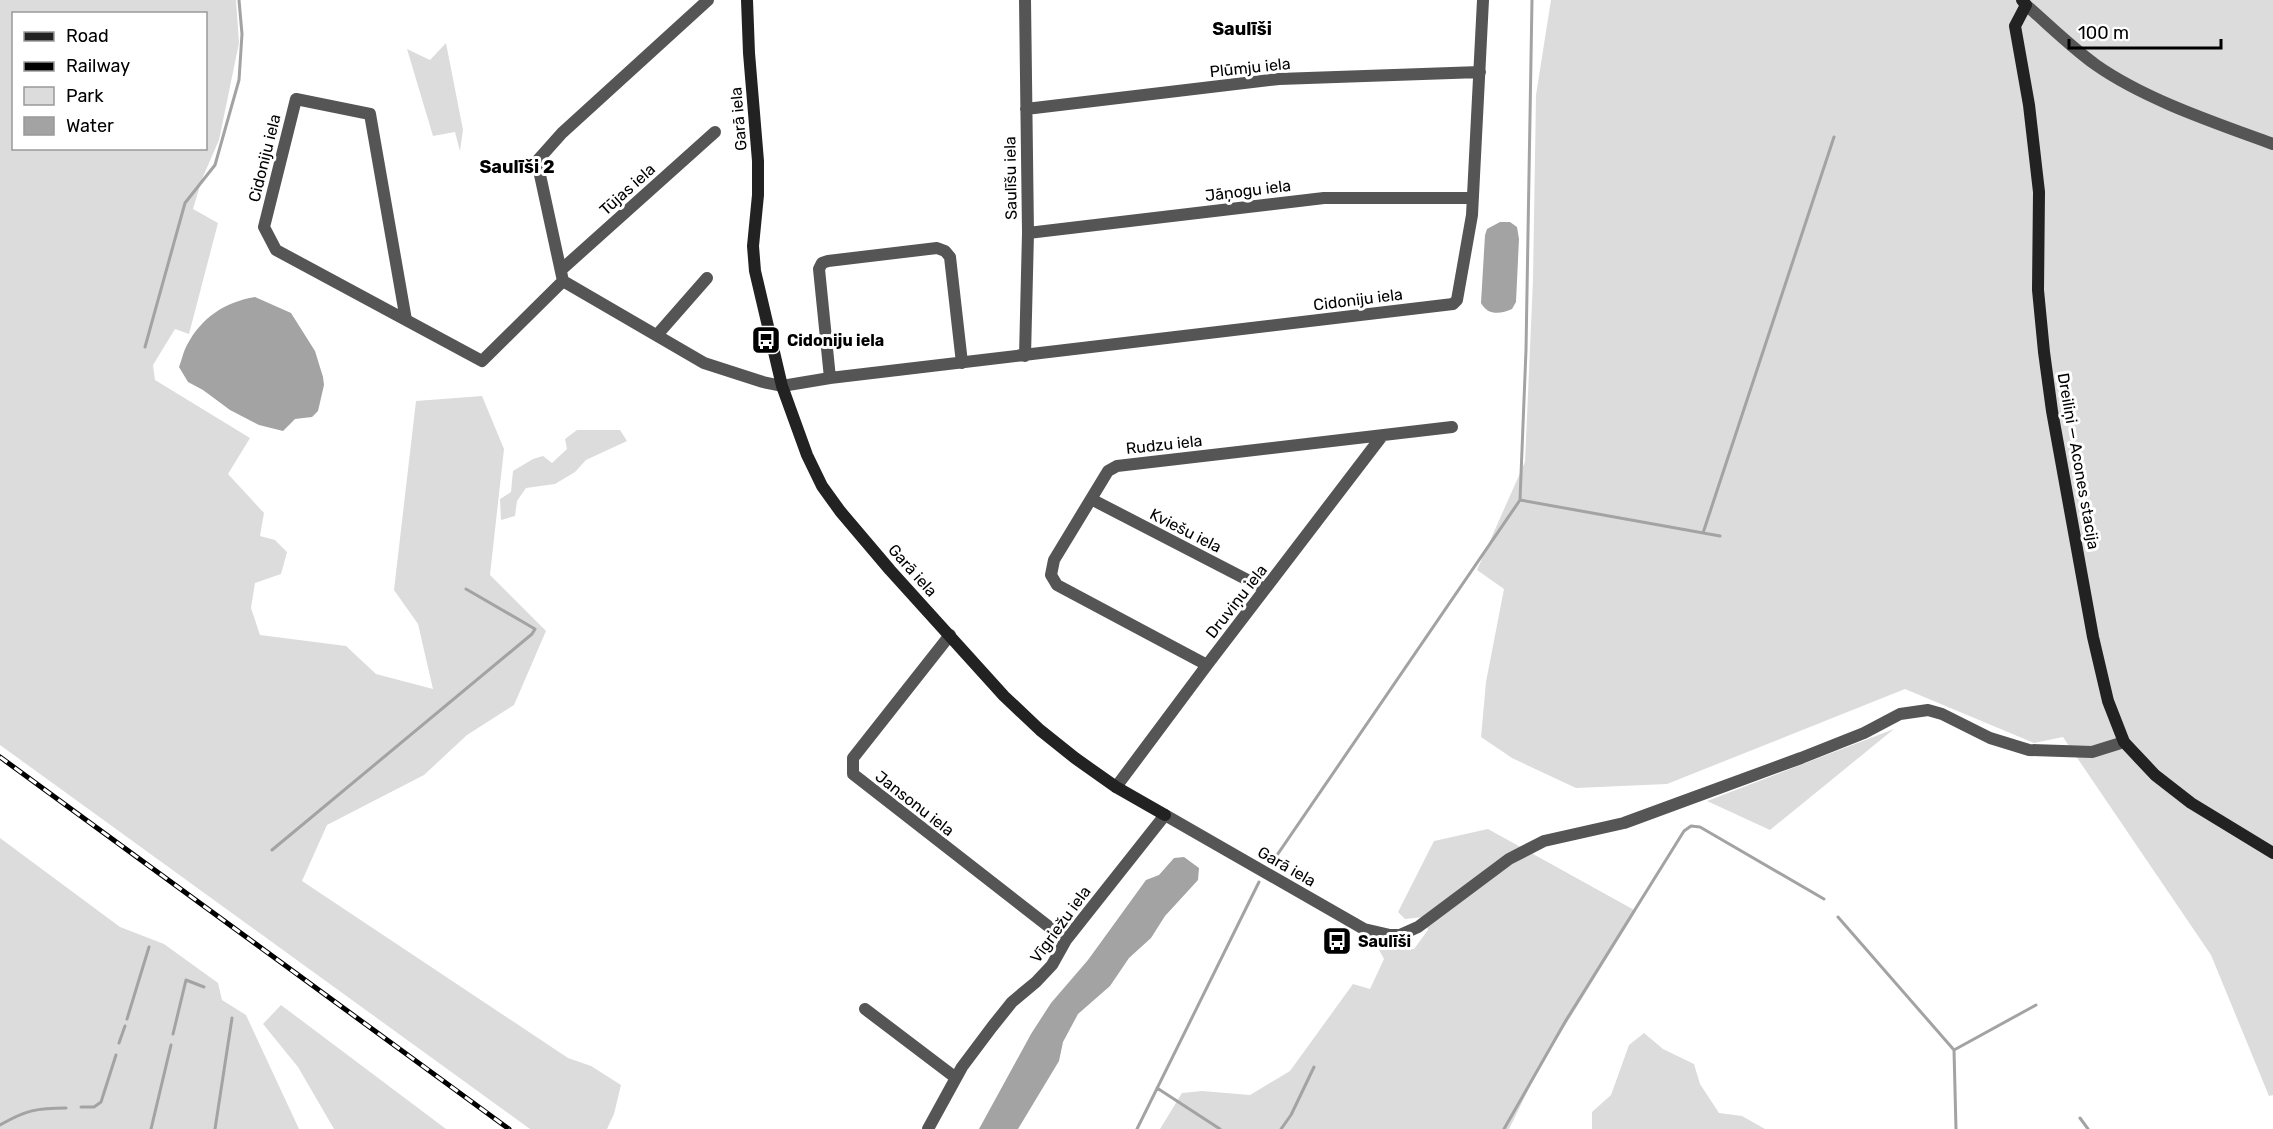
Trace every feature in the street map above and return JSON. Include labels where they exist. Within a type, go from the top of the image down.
[{"type":"street","points":[[562,275],[537,161],[562,133],[708,0]]},
{"type":"street","name":"Garā iela","points":[[747,0],[758,161],[758,195],[753,246],[755,271],[782,386],[807,455],[822,486],[883,563],[1004,696],[1040,730],[1116,787],[1364,929],[1400,935],[1418,927],[1509,859],[1544,841],[1624,823],[1801,758],[1864,733],[1900,714],[1928,710],[1942,714],[1990,738],[2029,750],[2092,752],[2124,742]]},
{"type":"street","name":"Saulīšu iela","points":[[1025,0],[1028,232],[1025,356]]},
{"type":"street","name":"Cidoniju iela","points":[[406,320],[370,114],[296,99],[264,227],[276,250],[482,361],[562,275],[704,363],[782,386],[830,378],[1453,304],[1457,300],[1470,226],[1483,0]]},
{"type":"street","points":[[2024,2],[2057,33],[2098,66],[2192,114],[2273,144]]},
{"type":"street","name":"Dreiliņi — Acones stacija","points":[[2024,2],[2015,26],[2029,105],[2039,192],[2038,290],[2046,364],[2052,411],[2093,637],[2108,701],[2124,742],[2155,775],[2191,803],[2273,853]]},
{"type":"street","name":"Plūmju iela","points":[[1026,109],[1279,79],[1480,72]]},
{"type":"street","name":"Tūjas iela","points":[[562,275],[715,132]]},
{"type":"street","name":"Jāņogu iela","points":[[1028,232],[1324,198],[1472,198]]},
{"type":"street","points":[[830,378],[819,269],[822,263],[937,248],[945,251],[950,257],[962,363]]},
{"type":"street","points":[[657,335],[707,278]]},
{"type":"street","name":"Rudzu iela","points":[[1207,665],[1057,585],[1051,575],[1054,560],[1108,471],[1117,466],[1452,427]]},
{"type":"street","name":"Druviņu iela","points":[[1116,787],[1382,436]]},
{"type":"street","name":"Kviešu iela","points":[[1091,499],[1266,589]]},
{"type":"street","name":"Jansonu iela","points":[[950,635],[853,758],[853,774],[1066,940]]},
{"type":"street","name":"Vīgriežu iela","points":[[928,1129],[956,1078],[992,1027],[1012,1002],[1052,965],[1066,940],[1165,815]]},
{"type":"street","points":[[865,1009],[956,1078]]},
{"type":"green space","points":[[0,0],[236,0],[239,43],[219,140],[202,179],[193,209],[218,223],[189,334],[175,329],[153,365],[155,380],[250,438],[228,474],[264,513],[260,536],[275,540],[287,552],[281,574],[255,583],[251,608],[260,635],[346,646],[376,674],[433,689],[418,624],[394,590],[416,401],[482,396],[504,449],[490,575],[546,631],[514,705],[467,735],[424,775],[327,825],[302,881],[568,1058],[591,1066],[621,1085],[614,1114],[607,1129],[530,1129],[0,745]]},
{"type":"green space","points":[[1551,0],[2273,0],[2273,1095],[2269,1096],[2211,955],[2063,737],[2034,743],[1905,689],[1667,784],[1576,788],[1512,758],[1481,737],[1486,682],[1504,589],[1477,570],[1525,462],[1533,280],[1536,95]]},
{"type":"green space","points":[[446,43],[463,130],[460,151],[455,132],[433,136],[407,49],[430,60]]},
{"type":"green space","points":[[577,430],[620,430],[627,441],[586,460],[575,472],[555,484],[526,488],[517,501],[515,516],[501,520],[500,499],[511,492],[513,471],[543,456],[552,463],[567,449],[565,439]]},
{"type":"green space","points":[[1894,729],[1770,830],[1707,801]]},
{"type":"green space","points":[[1488,829],[1636,911],[1539,1068],[1509,1129],[1160,1129],[1182,1093],[1202,1091],[1250,1095],[1290,1071],[1353,984],[1370,989],[1384,959],[1377,946],[1414,949],[1428,930],[1424,917],[1405,919],[1398,912],[1434,841]]},
{"type":"green space","points":[[0,838],[120,927],[164,944],[218,983],[222,1000],[246,1015],[299,1129],[0,1129]]},
{"type":"green space","points":[[281,1005],[446,1129],[334,1129],[298,1067],[263,1024]]},
{"type":"green space","points":[[1644,1033],[1663,1049],[1694,1064],[1700,1084],[1719,1113],[1742,1116],[1765,1129],[1592,1129],[1592,1112],[1611,1095],[1629,1045]]},
{"type":"water","points":[[1500,222],[1510,222],[1517,227],[1519,239],[1516,302],[1512,309],[1495,313],[1487,310],[1481,303],[1485,235],[1487,229]]},
{"type":"water","points":[[255,297],[291,313],[315,351],[323,377],[324,385],[318,411],[312,417],[295,419],[283,431],[259,425],[230,410],[188,382],[179,367],[184,350],[207,319],[224,307]]},
{"type":"water","points":[[1184,857],[1199,868],[1198,880],[1165,916],[1151,938],[1129,958],[1110,986],[1078,1014],[1063,1042],[1059,1061],[1018,1129],[979,1129],[1031,1034],[1051,1003],[1088,960],[1146,880],[1159,875],[1174,858]]},
{"type":"waterway","points":[[145,347],[185,203],[215,165],[239,80],[242,34],[239,0]]},
{"type":"waterway","points":[[1271,864],[1520,500],[1526,350],[1532,0]]},
{"type":"waterway","points":[[1703,533],[1834,137]]},
{"type":"waterway","points":[[1520,500],[1720,536]]},
{"type":"waterway","points":[[272,850],[532,634],[535,629],[466,589]]},
{"type":"waterway","points":[[1504,1129],[1565,1022],[1684,831],[1691,826],[1700,827],[1824,899]]},
{"type":"waterway","points":[[1137,1129],[1259,882]]},
{"type":"waterway","points":[[1838,917],[1954,1050],[1956,1129]]},
{"type":"waterway","points":[[127,1019],[149,947]]},
{"type":"waterway","points":[[173,1034],[186,980],[204,987]]},
{"type":"waterway","points":[[1954,1050],[2036,1005]]},
{"type":"waterway","points":[[215,1129],[232,1018]]},
{"type":"waterway","points":[[119,1043],[125,1026]]},
{"type":"waterway","points":[[151,1129],[171,1045]]},
{"type":"waterway","points":[[81,1107],[94,1107],[101,1102],[116,1055]]},
{"type":"waterway","points":[[1281,1129],[1291,1115],[1314,1067]]},
{"type":"waterway","points":[[1157,1088],[1220,1129]]},
{"type":"waterway","points":[[0,1125],[32,1111],[66,1108]]},
{"type":"waterway","points":[[2080,1118],[2088,1129]]},
{"type":"railway","points":[[0,757],[509,1129]]},
{"type":"place","name":"Cidoniju iela","points":[[766,340]]},
{"type":"place","name":"Saulīši","points":[[1337,941]]},
{"type":"district","name":"Saulīši","points":[[1242,29]]},
{"type":"district","name":"Saulīši 2","points":[[517,167]]}]
